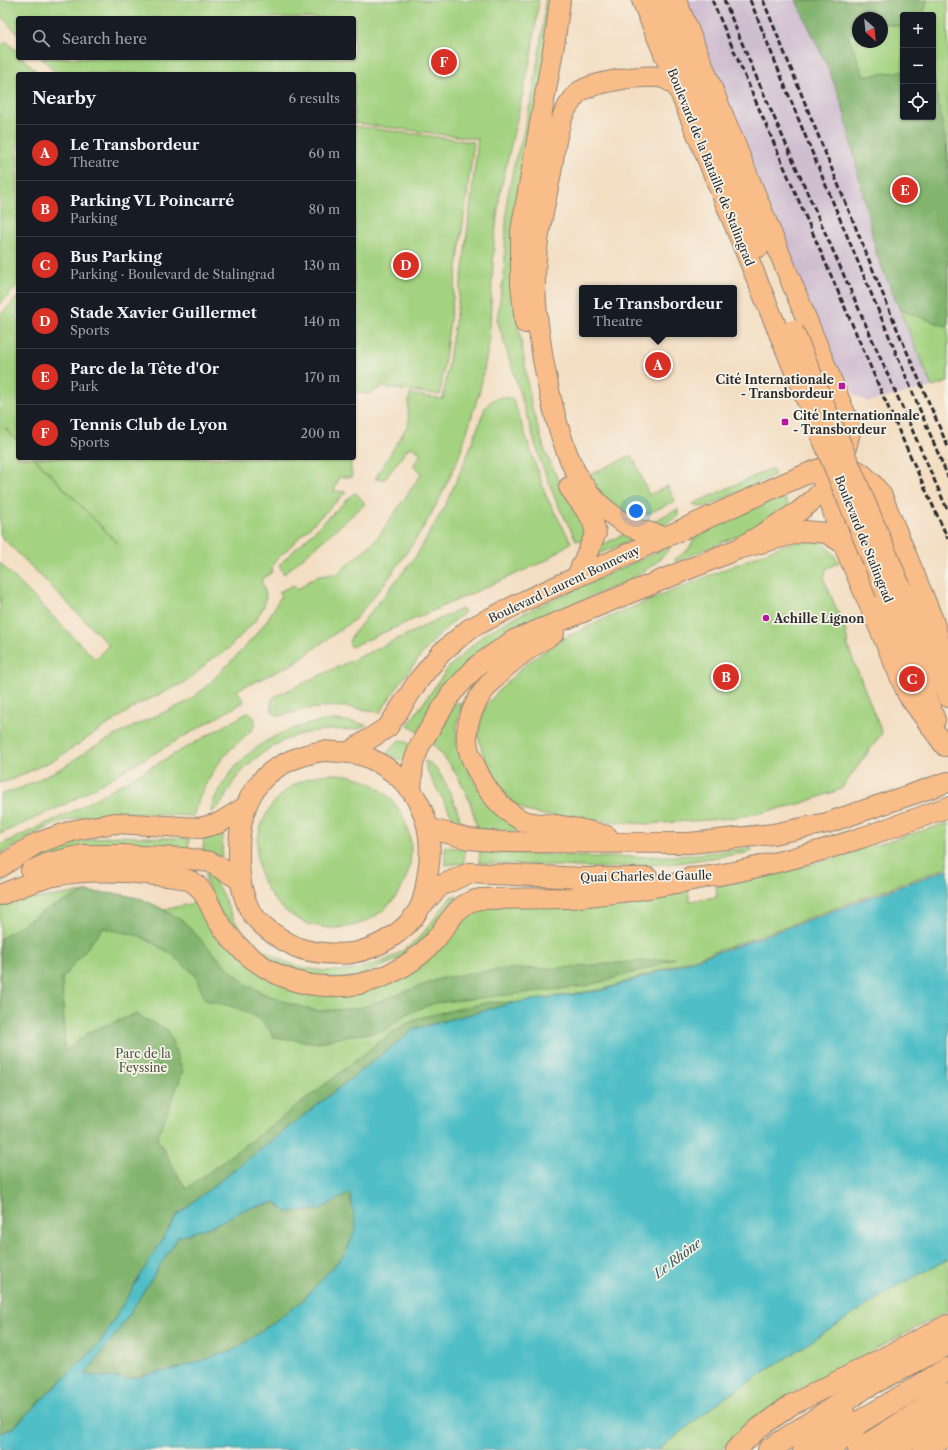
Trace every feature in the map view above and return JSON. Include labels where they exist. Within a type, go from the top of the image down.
[{"type":"highway","points":[[769,1450],[866,1386],[948,1344]]},
{"type":"highway","points":[[804,1450],[835,1420],[916,1361]]},
{"type":"highway","points":[[830,1450],[861,1421],[948,1369]]},
{"type":"highway","points":[[842,1450],[865,1433],[948,1382]]},
{"type":"highway","points":[[859,1450],[948,1394]]},
{"type":"highway","points":[[876,1450],[948,1404]]},
{"type":"highway","points":[[890,1450],[948,1415]]},
{"type":"highway","points":[[925,1450],[948,1434]]},
{"type":"main road","points":[[560,0],[556,39],[521,231],[521,284],[524,318],[539,404],[553,450],[570,488],[592,519],[596,533],[576,578]]},
{"type":"main road","name":"Boulevard de la Bataille de Stalingrad","points":[[642,0],[678,88],[786,332]]},
{"type":"main road","name":"Boulevard de la Bataille de Stalingrad","points":[[658,0],[786,332]]},
{"type":"main road","points":[[676,0],[851,428],[842,464],[858,471],[872,482],[882,496],[933,620],[948,675]]},
{"type":"main road","points":[[664,537],[630,526],[609,511],[587,492],[575,472],[564,443],[550,396],[538,320],[535,277],[539,234],[560,126],[567,108],[578,93],[587,87],[617,79],[648,77],[666,78],[678,88]]},
{"type":"main road","name":"Boulevard de Stalingrad","points":[[786,332],[948,696]]},
{"type":"main road","name":"Boulevard de Stalingrad","points":[[786,332],[946,750]]},
{"type":"main road","name":"Boulevard Laurent Bonnevay","points":[[349,752],[388,727],[418,682],[441,653],[469,629],[526,600],[664,537],[822,478],[842,464]]},
{"type":"main road","points":[[822,478],[843,543],[908,695],[946,750]]},
{"type":"main road","points":[[738,549],[798,512],[812,501],[822,478]]},
{"type":"main road","points":[[410,790],[413,764],[420,745],[451,694],[478,665],[514,640],[738,549],[805,531],[826,533],[843,543]]},
{"type":"main road","points":[[598,607],[547,636],[511,663],[492,680],[479,698],[470,716],[467,733],[468,749],[482,781],[494,797],[505,809],[524,821],[585,829],[628,843]]},
{"type":"main road","points":[[323,752],[349,752],[368,758],[388,769],[401,779],[410,790],[419,804],[428,828],[430,862],[426,887],[419,908],[408,923],[393,936],[372,947],[352,953],[331,953],[312,950],[296,947],[263,925],[251,912],[239,879],[239,832],[245,807],[254,790],[267,776],[290,760],[307,754],[323,752]]},
{"type":"main road","points":[[428,828],[469,839],[496,842],[690,843],[773,834],[827,823],[948,782]]},
{"type":"main road","points":[[0,867],[37,844],[75,830],[115,823],[200,828],[219,823],[245,807]]},
{"type":"main road","name":"Quai Charles de Gaulle","points":[[419,908],[440,886],[469,873],[585,878],[704,878],[791,859],[848,842],[948,807]]},
{"type":"main road","points":[[0,890],[13,880],[49,863],[83,855],[122,855],[196,859],[210,862],[239,879]]},
{"type":"main road","points":[[0,895],[54,876],[85,872],[123,871],[180,877],[193,882],[201,890],[217,920],[229,938],[248,956],[279,975],[301,983],[325,986],[369,982],[394,973],[427,949],[459,908],[468,901],[480,899],[571,898],[638,890],[704,878]]},
{"type":"main road","points":[[735,1450],[759,1428],[791,1406],[948,1325]]},
{"type":"shaded area","points":[[684,0],[796,0],[835,82],[848,125],[877,255],[932,387],[868,402],[855,395],[828,350]]},
{"type":"green space","points":[[0,0],[539,0],[531,57],[500,193],[494,242],[489,344],[480,390],[459,457],[441,496],[422,530],[388,579],[354,620],[291,665],[237,690],[244,702],[64,805],[0,834],[0,795],[21,788],[62,768],[90,749],[142,722],[187,702],[205,688],[246,646],[266,622],[281,596],[279,592],[293,585],[297,590],[315,577],[338,573],[376,540],[422,473],[413,466],[421,454],[410,446],[385,479],[375,479],[409,423],[408,407],[410,394],[443,399],[463,269],[478,139],[356,123],[356,72],[55,72],[43,60],[356,60],[356,16],[16,16],[16,32],[0,15]]},
{"type":"green space","points":[[545,0],[556,0],[514,296],[531,404],[545,451],[557,478],[585,518],[587,541],[576,540],[556,501],[541,462],[497,319],[504,274],[507,199],[515,160],[533,93],[544,19]]},
{"type":"green space","points":[[796,0],[948,0],[948,382],[932,387],[877,255],[848,125],[835,82]]},
{"type":"green space","points":[[796,0],[833,0],[834,2],[837,0],[928,0],[924,12],[900,12],[900,26],[888,24],[888,12],[852,12],[852,33],[848,35],[864,76],[900,71],[900,120],[936,120],[936,89],[948,155],[948,327],[900,310],[877,255],[842,103],[826,63]]},
{"type":"green space","points":[[6,41],[16,50],[16,60],[25,60],[37,72],[16,72],[16,288],[0,304],[0,47]]},
{"type":"green space","points":[[356,126],[474,142],[440,395],[382,387],[368,394],[356,392]]},
{"type":"green space","points":[[16,299],[16,439],[4,427],[16,440],[16,460],[36,460],[119,545],[37,460],[350,460],[352,477],[339,477],[334,491],[346,492],[273,563],[272,572],[261,580],[266,594],[264,606],[255,621],[224,653],[212,658],[188,681],[139,704],[56,759],[0,783],[0,563],[95,659],[109,645],[0,535],[0,315]]},
{"type":"green space","points":[[503,397],[513,399],[546,496],[571,542],[547,560],[351,647],[349,641],[353,634],[416,556],[444,508],[466,459],[485,408],[492,400]]},
{"type":"green space","points":[[632,455],[649,495],[668,486],[675,501],[632,521],[583,478]]},
{"type":"green space","points":[[772,468],[775,475],[708,506],[700,507],[693,504]]},
{"type":"green space","points":[[354,493],[357,494],[365,504],[284,574],[279,565]]},
{"type":"green space","points":[[783,495],[791,511],[771,522],[675,562],[675,559],[688,550],[697,534]]},
{"type":"green space","points":[[678,509],[678,516],[666,524],[644,526]]},
{"type":"green space","points":[[630,531],[636,538],[596,555],[598,547]]},
{"type":"green space","points":[[798,541],[812,541],[822,544],[839,562],[826,569],[824,579],[846,632],[848,647],[882,733],[841,789],[803,803],[756,814],[722,819],[648,824],[544,815],[526,811],[504,795],[483,754],[478,736],[480,720],[487,704],[526,664],[562,639],[602,620],[781,546]]},
{"type":"green space","points":[[672,545],[655,564],[628,581],[515,629],[479,653],[418,732],[408,725],[448,668],[483,635],[511,619]]},
{"type":"green space","points":[[461,609],[465,611],[464,613],[428,647],[408,672],[380,713],[342,707],[307,709],[280,716],[272,712],[271,701],[274,697]]},
{"type":"green space","points":[[458,702],[462,705],[457,724],[457,747],[475,784],[527,832],[477,829],[471,804],[461,782],[447,761],[430,742],[454,704]]},
{"type":"green space","points":[[249,712],[254,717],[256,726],[231,749],[218,764],[200,797],[193,816],[103,814],[68,820],[38,832],[0,854],[0,845],[77,809]]},
{"type":"green space","points":[[335,720],[366,725],[352,730],[319,731],[304,734],[288,739],[274,746],[245,768],[234,781],[222,803],[211,812],[213,801],[223,784],[244,758],[257,747],[286,731],[318,722]]},
{"type":"green space","points":[[400,739],[410,744],[403,762],[387,753]]},
{"type":"green space","points":[[425,761],[437,770],[448,787],[461,822],[456,820],[451,814],[427,771]]},
{"type":"green space","points":[[326,774],[342,774],[364,779],[389,796],[406,821],[410,836],[410,866],[406,881],[389,906],[364,923],[342,928],[326,928],[304,923],[285,911],[274,900],[262,881],[257,859],[257,843],[262,821],[274,802],[285,791],[304,779]]},
{"type":"green space","name":"Parc de la Feyssine","points":[[948,823],[948,867],[737,944],[604,989],[513,1003],[414,1029],[0,1433],[0,903],[86,892],[119,894],[142,899],[164,910],[202,901],[254,967],[377,985],[467,908],[688,890],[690,901],[717,897],[716,886],[789,871]]},
{"type":"green space","points":[[223,834],[222,857],[203,851],[204,839]]},
{"type":"green space","points":[[122,836],[189,839],[188,850],[28,866],[0,883],[0,874],[44,853],[74,843],[105,837]]},
{"type":"green space","points":[[445,846],[465,850],[464,863],[445,865]]},
{"type":"green space","points":[[751,848],[751,852],[678,863],[605,868],[479,863],[480,851],[596,857],[679,856]]},
{"type":"green space","points":[[206,873],[214,880],[235,921],[251,940],[270,954],[291,964],[314,970],[338,971],[361,968],[384,961],[405,949],[419,938],[451,897],[457,895],[453,905],[419,950],[351,980],[289,973],[230,930],[206,882]]},
{"type":"green space","points":[[86,892],[119,894],[142,899],[164,910],[183,921],[226,966],[246,984],[265,994],[291,1004],[318,1011],[360,1008],[442,978],[472,973],[504,969],[560,968],[675,958],[649,968],[586,986],[435,1003],[406,1014],[383,1032],[351,1035],[318,1043],[273,1037],[262,1021],[253,1015],[234,1007],[205,1000],[195,975],[170,953],[140,936],[103,928],[62,979],[65,1051],[91,1031],[135,1014],[168,1030],[183,1072],[157,1138],[186,1189],[313,1094],[392,1032],[418,1018],[489,1002],[513,1003],[414,1029],[177,1215],[100,1343],[14,1426],[0,1434],[0,939],[45,910]]},
{"type":"green space","points":[[350,1193],[356,1227],[346,1253],[300,1303],[238,1348],[179,1368],[128,1379],[85,1375],[121,1327],[178,1237],[212,1226],[246,1209],[276,1202],[318,1210]]},
{"type":"green space","points":[[948,1259],[948,1311],[788,1395],[761,1414],[721,1450],[658,1450],[723,1399],[892,1289]]},
{"type":"water","name":"Le Rhône","points":[[948,869],[948,1259],[892,1289],[723,1399],[658,1450],[0,1450],[0,1434],[14,1427],[100,1343],[177,1215],[414,1029],[513,1003],[604,990],[736,946]],"holes":[[[350,1193],[356,1227],[346,1253],[300,1303],[238,1348],[179,1368],[128,1379],[85,1375],[121,1327],[178,1237],[212,1226],[246,1209],[276,1202],[286,1212],[318,1210]]]},
{"type":"railway","points":[[712,0],[884,398],[948,539]]},
{"type":"railway","points":[[724,0],[755,74],[948,511]]},
{"type":"railway","points":[[750,0],[948,477]]},
{"type":"railway","points":[[763,0],[895,324],[948,447]]},
{"type":"place","name":"Tennis Club de Lyon","points":[[444,62]]},
{"type":"place","name":"Parc de la Tête d'Or","points":[[905,190]]},
{"type":"place","name":"Stade Xavier Guillermet","points":[[406,265]]},
{"type":"place","name":"Le Transbordeur","points":[[658,365]]},
{"type":"place","name":"Cité Internationale - Transbordeur","points":[[842,386]]},
{"type":"place","name":"Cité Internationnale - Transbordeur","points":[[785,422]]},
{"type":"place","name":"Achille Lignon","points":[[766,618]]},
{"type":"place","name":"Parking VL Poincarré","points":[[726,677]]},
{"type":"place","name":"Bus Parking","points":[[912,679]]}]
